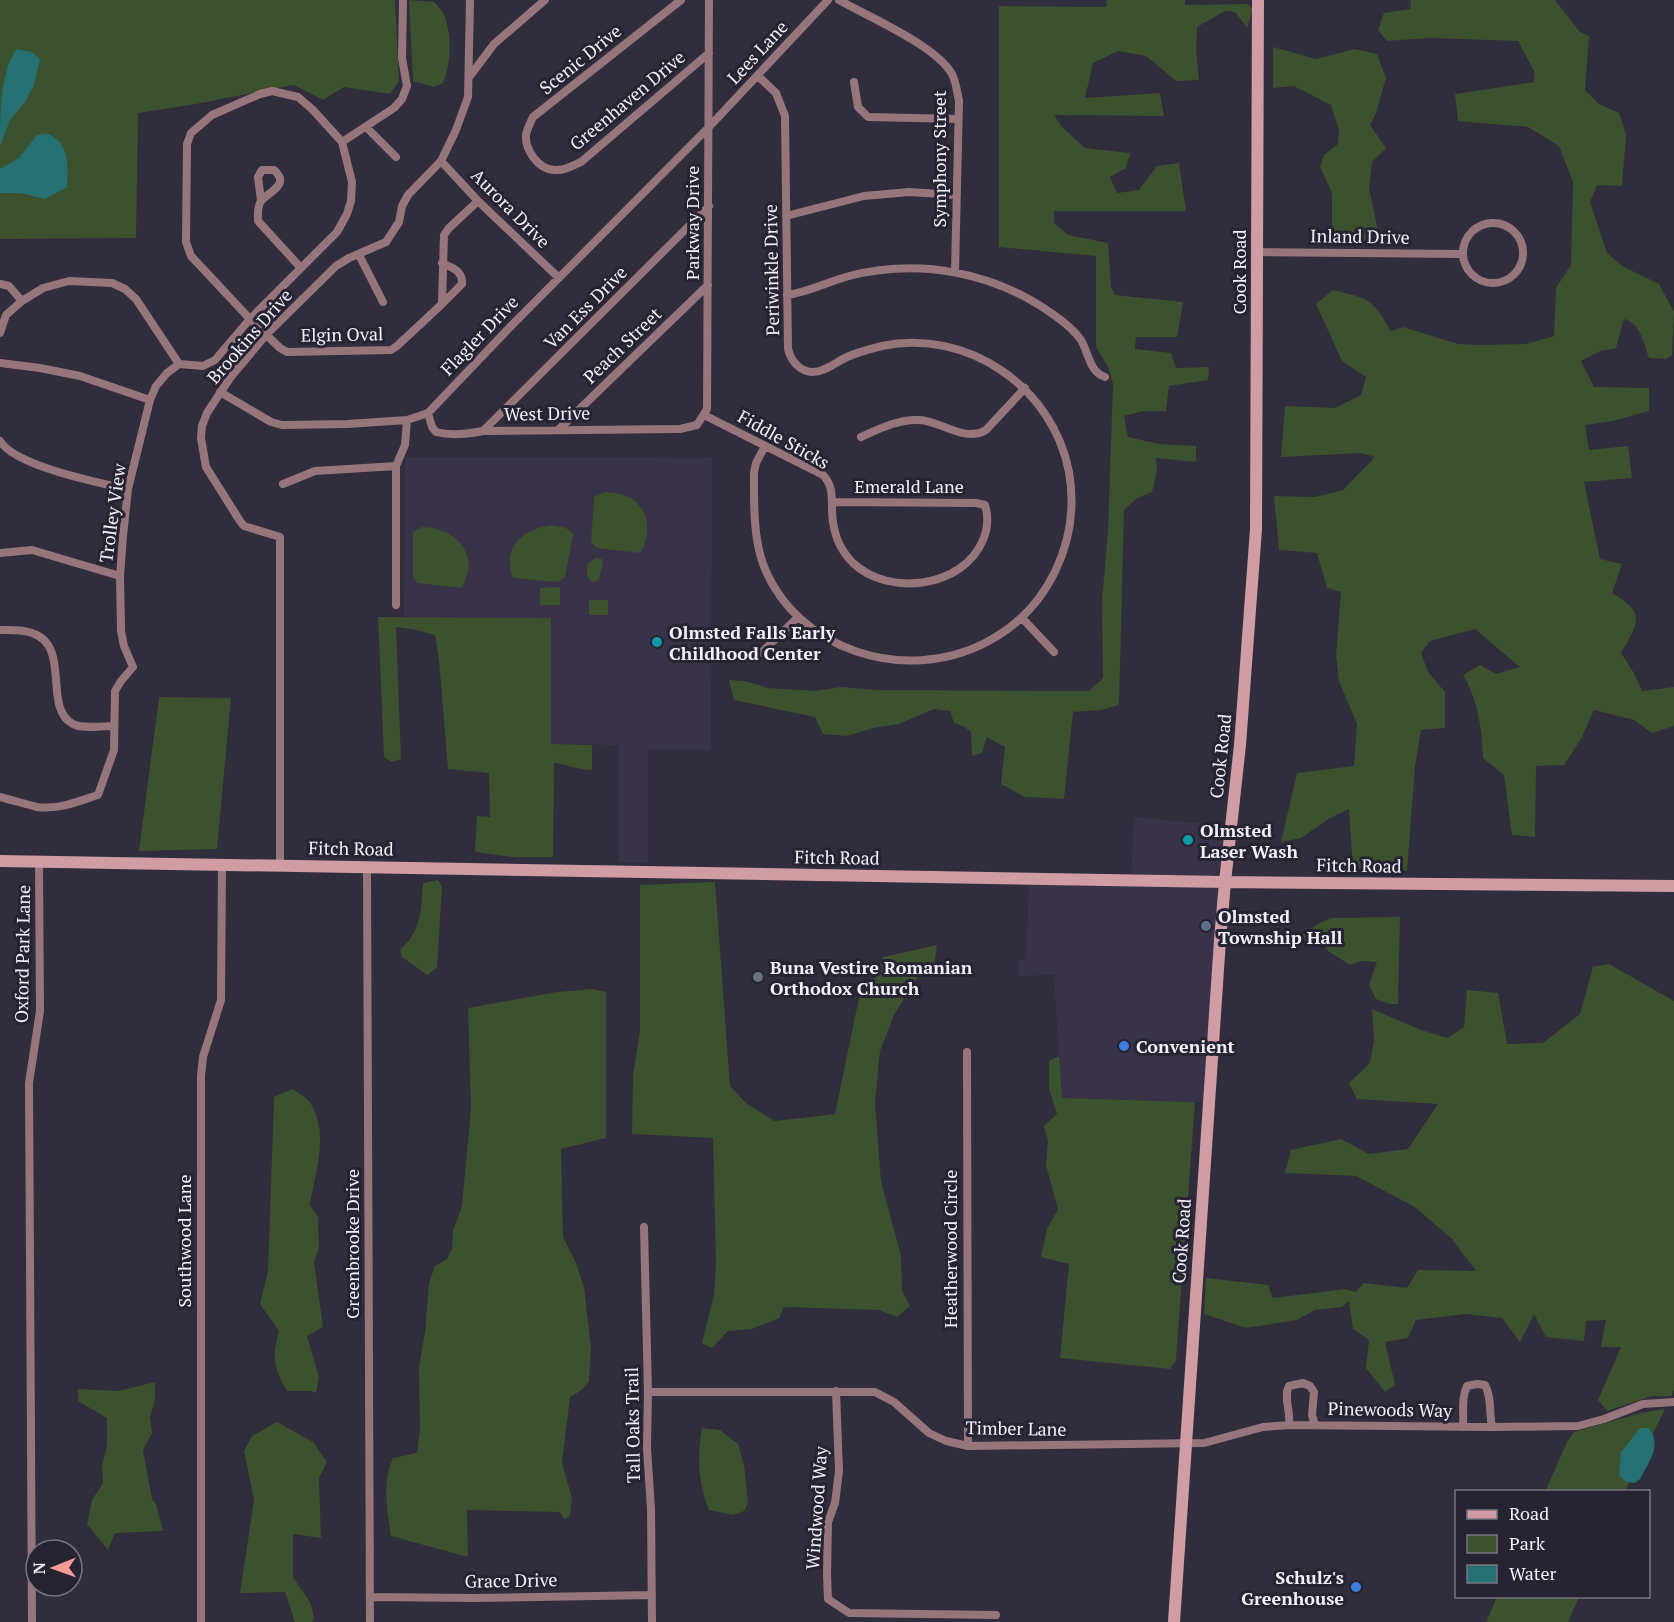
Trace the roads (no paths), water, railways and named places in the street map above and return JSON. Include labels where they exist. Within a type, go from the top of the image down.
[{"type":"street","points":[[342,142],[394,108],[402,99],[407,86],[402,58],[403,0]]},
{"type":"street","name":"Brookins Drive","points":[[280,865],[280,537],[244,526],[206,467],[201,445],[202,426],[220,392],[266,335],[336,266],[386,242],[399,222],[402,206],[408,195],[441,161],[468,97],[470,0]]},
{"type":"street","points":[[470,76],[494,44],[545,0]]},
{"type":"street","name":"Scenic Drive","points":[[532,156],[527,146],[526,135],[533,117],[681,0]]},
{"type":"street","name":"Parkway Drive","points":[[704,415],[707,409],[709,0]]},
{"type":"street","name":"Lees Lane","points":[[709,127],[828,0]]},
{"type":"street","name":"Symphony Street","points":[[840,0],[939,58],[956,83],[958,119],[955,272]]},
{"type":"street","name":"Cook Road","points":[[1174,1622],[1224,882],[1240,745],[1256,529],[1258,0]]},
{"type":"street","name":"Greenhaven Drive","points":[[532,156],[550,170],[563,170],[581,162],[709,53]]},
{"type":"street","name":"Periwinkle Drive","points":[[758,76],[776,93],[784,116],[787,295],[789,353],[792,360],[805,371],[821,371],[854,354],[885,346],[906,343],[930,344],[954,348],[980,358],[1008,374],[1038,403],[1057,434],[1068,466],[1072,505],[1069,534],[1058,565],[1044,591],[1022,618],[985,643],[957,654],[928,659],[880,658],[847,649],[820,634],[798,617],[784,602],[773,584],[759,548],[755,527],[754,472],[765,446]]},
{"type":"street","points":[[854,82],[858,107],[868,117],[958,119]]},
{"type":"street","points":[[0,333],[3,312],[56,284],[69,281],[112,283],[125,289],[136,299],[179,364],[203,366],[215,360],[250,319],[337,232],[347,214],[352,182],[342,142],[298,97],[272,91],[212,115],[191,133],[187,144],[186,243],[191,256],[250,319]]},
{"type":"street","points":[[366,127],[396,157]]},
{"type":"street","name":"Flagler Drive","points":[[428,413],[449,388],[709,127]]},
{"type":"street","name":"Aurora Drive","points":[[441,161],[478,201],[559,278]]},
{"type":"street","points":[[786,216],[850,199],[880,194],[921,192],[957,195]]},
{"type":"street","points":[[261,201],[258,221],[301,268]]},
{"type":"street","points":[[442,304],[444,235],[478,201]]},
{"type":"street","name":"Van Ess Drive","points":[[483,431],[709,206]]},
{"type":"street","points":[[1492,222],[1509,226],[1517,234],[1523,248],[1521,265],[1515,274],[1501,283],[1486,283],[1476,279],[1464,264],[1462,254],[1464,244],[1473,230],[1482,224],[1492,222]]},
{"type":"street","name":"Inland Drive","points":[[1257,252],[1462,254]]},
{"type":"street","points":[[359,255],[383,302]]},
{"type":"street","name":"Elgin Oval","points":[[250,319],[287,352],[391,350],[462,284],[459,272],[442,263]]},
{"type":"street","points":[[787,295],[806,292],[846,277],[880,270],[922,268],[955,272],[999,285],[1035,302],[1055,315],[1075,333],[1086,350],[1091,366],[1099,375],[1105,377]]},
{"type":"street","points":[[0,284],[9,286],[22,301]]},
{"type":"street","name":"Peach Street","points":[[559,429],[708,285]]},
{"type":"street","points":[[0,363],[80,376],[150,400]]},
{"type":"street","name":"Trolley View","points":[[114,726],[116,691],[133,667],[124,646],[121,631],[120,576],[128,489],[150,400],[156,386],[179,364]]},
{"type":"street","points":[[861,437],[896,423],[919,420],[936,423],[964,434],[978,434],[986,430],[1025,388]]},
{"type":"street","points":[[220,392],[271,422],[282,425],[407,420],[428,413]]},
{"type":"street","name":"West Drive","points":[[428,413],[436,432],[443,434],[559,429],[680,429],[697,425],[704,415]]},
{"type":"street","name":"Fiddle Sticks","points":[[704,415],[823,475],[831,486],[833,522],[837,539],[853,562],[865,572],[879,579],[921,582],[938,579],[962,567],[973,557],[987,528],[988,514],[985,505]]},
{"type":"street","points":[[396,605],[396,466],[405,445],[407,420]]},
{"type":"street","points":[[0,441],[4,448],[65,474],[128,489]]},
{"type":"street","points":[[283,484],[315,471],[396,466]]},
{"type":"street","name":"Emerald Lane","points":[[832,502],[969,502],[985,505]]},
{"type":"street","points":[[0,553],[32,550],[120,576]]},
{"type":"street","points":[[761,653],[798,617]]},
{"type":"street","points":[[1022,618],[1054,652]]},
{"type":"street","points":[[0,630],[23,630],[35,633],[45,640],[53,656],[57,694],[65,719],[75,726],[114,726],[114,750],[98,795],[56,807],[39,807],[0,797]]},
{"type":"street","name":"Fitch Road","points":[[0,861],[1224,882],[1674,886]]},
{"type":"street","name":"Oxford Park Lane","points":[[32,1622],[29,1083],[40,1011],[39,862]]},
{"type":"street","name":"Southwood Lane","points":[[201,1622],[201,1076],[203,1057],[221,1000],[222,864]]},
{"type":"street","name":"Greenbrooke Drive","points":[[368,866],[370,1622]]},
{"type":"street","name":"Heatherwood Circle","points":[[967,1052],[968,1446]]},
{"type":"street","name":"Tall Oaks Trail","points":[[644,1227],[652,1622]]},
{"type":"street","name":"Pinewoods Way","points":[[1289,1425],[1291,1415],[1286,1391],[1289,1386],[1303,1383],[1310,1386],[1314,1392],[1312,1415],[1315,1425]]},
{"type":"street","name":"Pinewoods Way","points":[[1463,1427],[1465,1411],[1462,1397],[1467,1386],[1477,1384],[1485,1385],[1490,1395],[1488,1408],[1492,1427]]},
{"type":"street","name":"Windwood Way","points":[[836,1391],[838,1471],[835,1503],[828,1522],[828,1599],[849,1612],[996,1615]]},
{"type":"street","name":"Timber Lane","points":[[648,1392],[875,1392],[894,1402],[929,1433],[945,1441],[968,1446],[1185,1444]]},
{"type":"street","name":"Pinewoods Way","points":[[1185,1444],[1204,1443],[1263,1427],[1289,1425],[1578,1426],[1643,1404],[1674,1402]]},
{"type":"street","name":"Grace Drive","points":[[370,1597],[652,1595]]},
{"type":"water","points":[[17,49],[31,52],[40,59],[34,85],[25,102],[10,120],[0,146],[4,81],[11,58]]},
{"type":"water","points":[[46,133],[60,142],[66,155],[67,187],[45,199],[20,193],[0,193],[0,169],[19,158],[37,135]]},
{"type":"water","points":[[1640,1428],[1649,1428],[1653,1435],[1653,1454],[1640,1479],[1635,1483],[1626,1482],[1619,1475],[1621,1452]]},
{"type":"place","name":"Olmsted Falls Early Childhood Center","points":[[657,642]]},
{"type":"place","name":"Olmsted Laser Wash","points":[[1188,840]]},
{"type":"place","name":"Olmsted Township Hall","points":[[1206,926]]},
{"type":"place","name":"Buna Vestire Romanian Orthodox Church","points":[[758,977]]},
{"type":"place","name":"Convenient","points":[[1124,1046]]},
{"type":"place","name":"Schulz's Greenhouse","points":[[1356,1587]]}]
